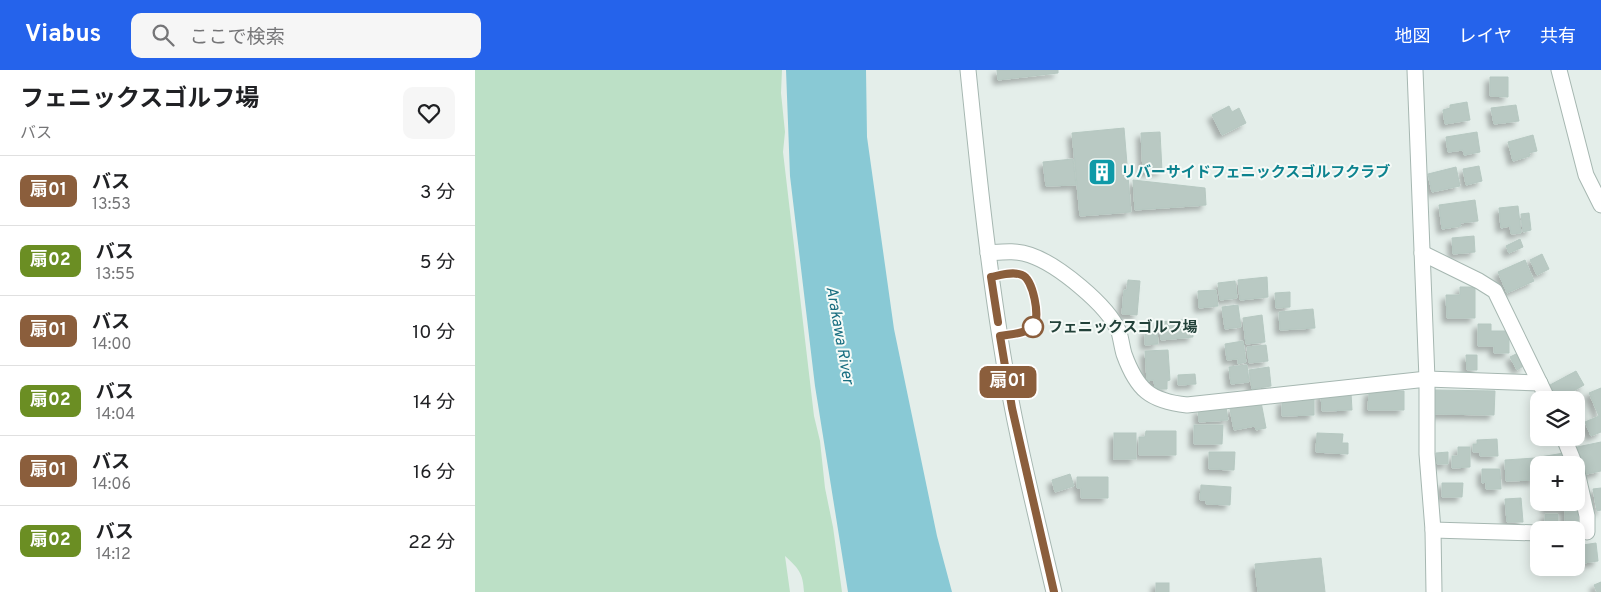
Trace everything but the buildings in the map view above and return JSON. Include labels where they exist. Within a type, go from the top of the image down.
[{"type":"street","points":[[968,70],[988,253],[1012,408],[1054,592]]},
{"type":"street","points":[[1415,70],[1427,379],[1427,454],[1433,530],[1434,592]]},
{"type":"street","points":[[1559,70],[1586,176],[1601,205]]},
{"type":"street","points":[[988,253],[1008,251],[1030,255],[1074,280],[1108,315],[1119,331],[1124,353],[1132,374],[1143,390],[1158,399],[1187,405],[1427,379],[1540,383]]},
{"type":"street","points":[[1422,253],[1495,291],[1544,391]]},
{"type":"street","points":[[1585,507],[1588,532]]},
{"type":"street","points":[[1433,530],[1530,533]]},
{"type":"green space","points":[[475,70],[782,70],[781,93],[785,132],[783,152],[814,416],[820,441],[825,488],[833,527],[842,592],[804,592],[803,580],[799,572],[794,564],[785,556],[790,592],[475,592]]},
{"type":"water","name":"Arakawa River","points":[[786,70],[866,70],[867,137],[894,329],[937,536],[952,592],[848,592],[815,386],[790,176]]},
{"type":"bus line","name":"扇01","points":[[998,322],[991,277],[1021,274],[1031,284],[1037,318],[1036,323],[1027,331],[1000,336],[1012,408],[1054,592]]},
{"type":"place","name":"リバーサイドフェニックスゴルフクラブ","points":[[1102,172]]},
{"type":"place","name":"フェニックスゴルフ場","points":[[1033,327]]}]
